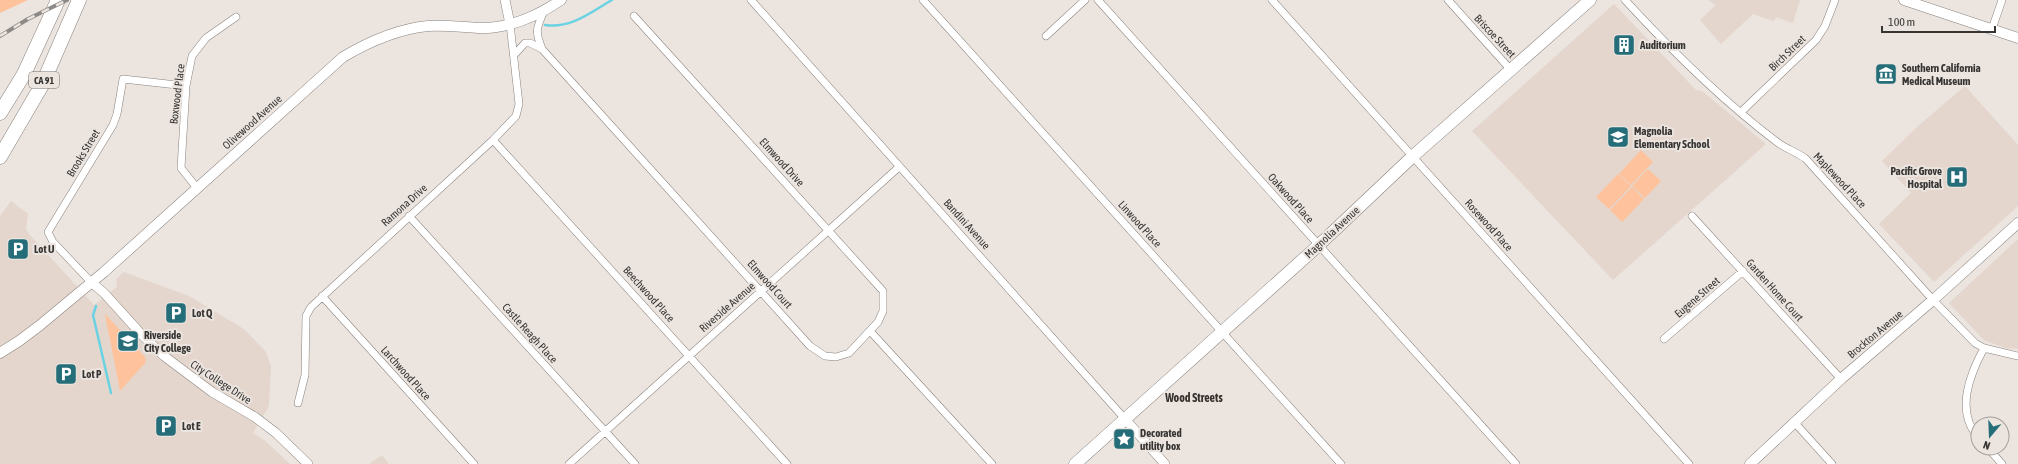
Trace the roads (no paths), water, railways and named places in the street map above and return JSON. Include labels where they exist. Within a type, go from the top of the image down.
[{"type":"highway","name":"CA 91","points":[[0,113],[24,74],[58,0]]},
{"type":"highway","name":"CA 91","points":[[0,156],[42,85],[79,0]]},
{"type":"main road","name":"Olivewood Avenue","points":[[0,353],[34,330],[91,282],[343,57],[383,36],[406,30],[429,26],[480,28],[510,24],[544,11],[561,0]]},
{"type":"main road","name":"Magnolia Avenue","points":[[1075,464],[1319,245],[1412,157],[1590,0]]},
{"type":"main road","points":[[1904,0],[2018,38]]},
{"type":"main road","name":"Brockton Avenue","points":[[1750,464],[1841,379],[1934,300],[2018,223]]},
{"type":"street","points":[[504,0],[510,24]]},
{"type":"street","name":"Bandini Avenue","points":[[751,0],[1166,464]]},
{"type":"street","name":"Linwood Place","points":[[923,0],[1341,464]]},
{"type":"street","points":[[1046,36],[1085,0]]},
{"type":"street","name":"Oakwood Place","points":[[1098,0],[1516,464]]},
{"type":"street","name":"Rosewood Place","points":[[1272,0],[1690,464]]},
{"type":"street","name":"Briscoe Street","points":[[1448,0],[1510,69]]},
{"type":"street","name":"Maplewood Place","points":[[1625,0],[1667,47],[1778,143],[1806,159],[1975,343],[1984,348],[2018,356]]},
{"type":"street","name":"Birch Street","points":[[1741,112],[1816,40],[1825,26],[1835,0]]},
{"type":"street","points":[[1992,29],[2002,0]]},
{"type":"street","points":[[542,48],[536,35],[536,28],[544,11]]},
{"type":"street","name":"Elmwood Drive","points":[[634,16],[883,291],[883,311],[878,322],[870,331]]},
{"type":"street","name":"Boxwood Place","points":[[197,188],[181,168],[186,86],[192,56],[206,38],[236,17]]},
{"type":"street","name":"Ramona Drive","points":[[298,403],[305,375],[306,316],[311,307],[511,123],[519,104],[510,24]]},
{"type":"street","points":[[514,55],[524,43],[530,43],[542,48]]},
{"type":"street","name":"Elmwood Court","points":[[542,48],[810,346],[825,356],[836,357],[849,353],[870,331]]},
{"type":"street","name":"Brooks Street","points":[[91,282],[52,242],[48,232],[113,125],[117,114],[123,78],[186,86]]},
{"type":"street","name":"Beechwood Place","points":[[493,140],[689,354],[787,464]]},
{"type":"street","name":"Riverside Avenue","points":[[569,464],[689,354],[762,291],[828,229],[899,167]]},
{"type":"street","name":"Castle Reagh Place","points":[[409,216],[635,464]]},
{"type":"street","name":"Garden Home Court","points":[[1692,216],[1841,379]]},
{"type":"street","name":"Eugene Street","points":[[1664,339],[1743,271]]},
{"type":"street","name":"City College Drive","points":[[91,282],[104,293],[164,356],[212,392],[255,417],[292,446],[308,464]]},
{"type":"street","name":"Larchwood Place","points":[[322,296],[474,464]]},
{"type":"street","points":[[870,331],[992,464]]},
{"type":"street","points":[[1970,422],[1966,404],[1966,391],[1975,365],[1984,348]]},
{"type":"street","points":[[1795,423],[1832,464]]},
{"type":"street","points":[[1995,456],[2002,464]]},
{"type":"waterway","points":[[545,25],[554,26],[572,22],[612,0]]},
{"type":"waterway","points":[[96,306],[93,315],[111,393]]},
{"type":"railway","points":[[0,36],[28,19],[67,0]]},
{"type":"place","name":"Auditorium","points":[[1624,45]]},
{"type":"place","name":"Southern California Medical Museum","points":[[1886,74]]},
{"type":"place","name":"Magnolia Elementary School","points":[[1618,137]]},
{"type":"place","name":"Pacific Grove Hospital","points":[[1957,177]]},
{"type":"place","name":"Lot U","points":[[18,249]]},
{"type":"place","name":"Lot Q","points":[[176,313]]},
{"type":"place","name":"Riverside City College","points":[[128,341]]},
{"type":"place","name":"Lot P","points":[[66,374]]},
{"type":"place","name":"Lot E","points":[[166,426]]},
{"type":"place","name":"Decorated utility box","points":[[1124,439]]},
{"type":"district","name":"Wood Streets","points":[[1194,398]]}]
